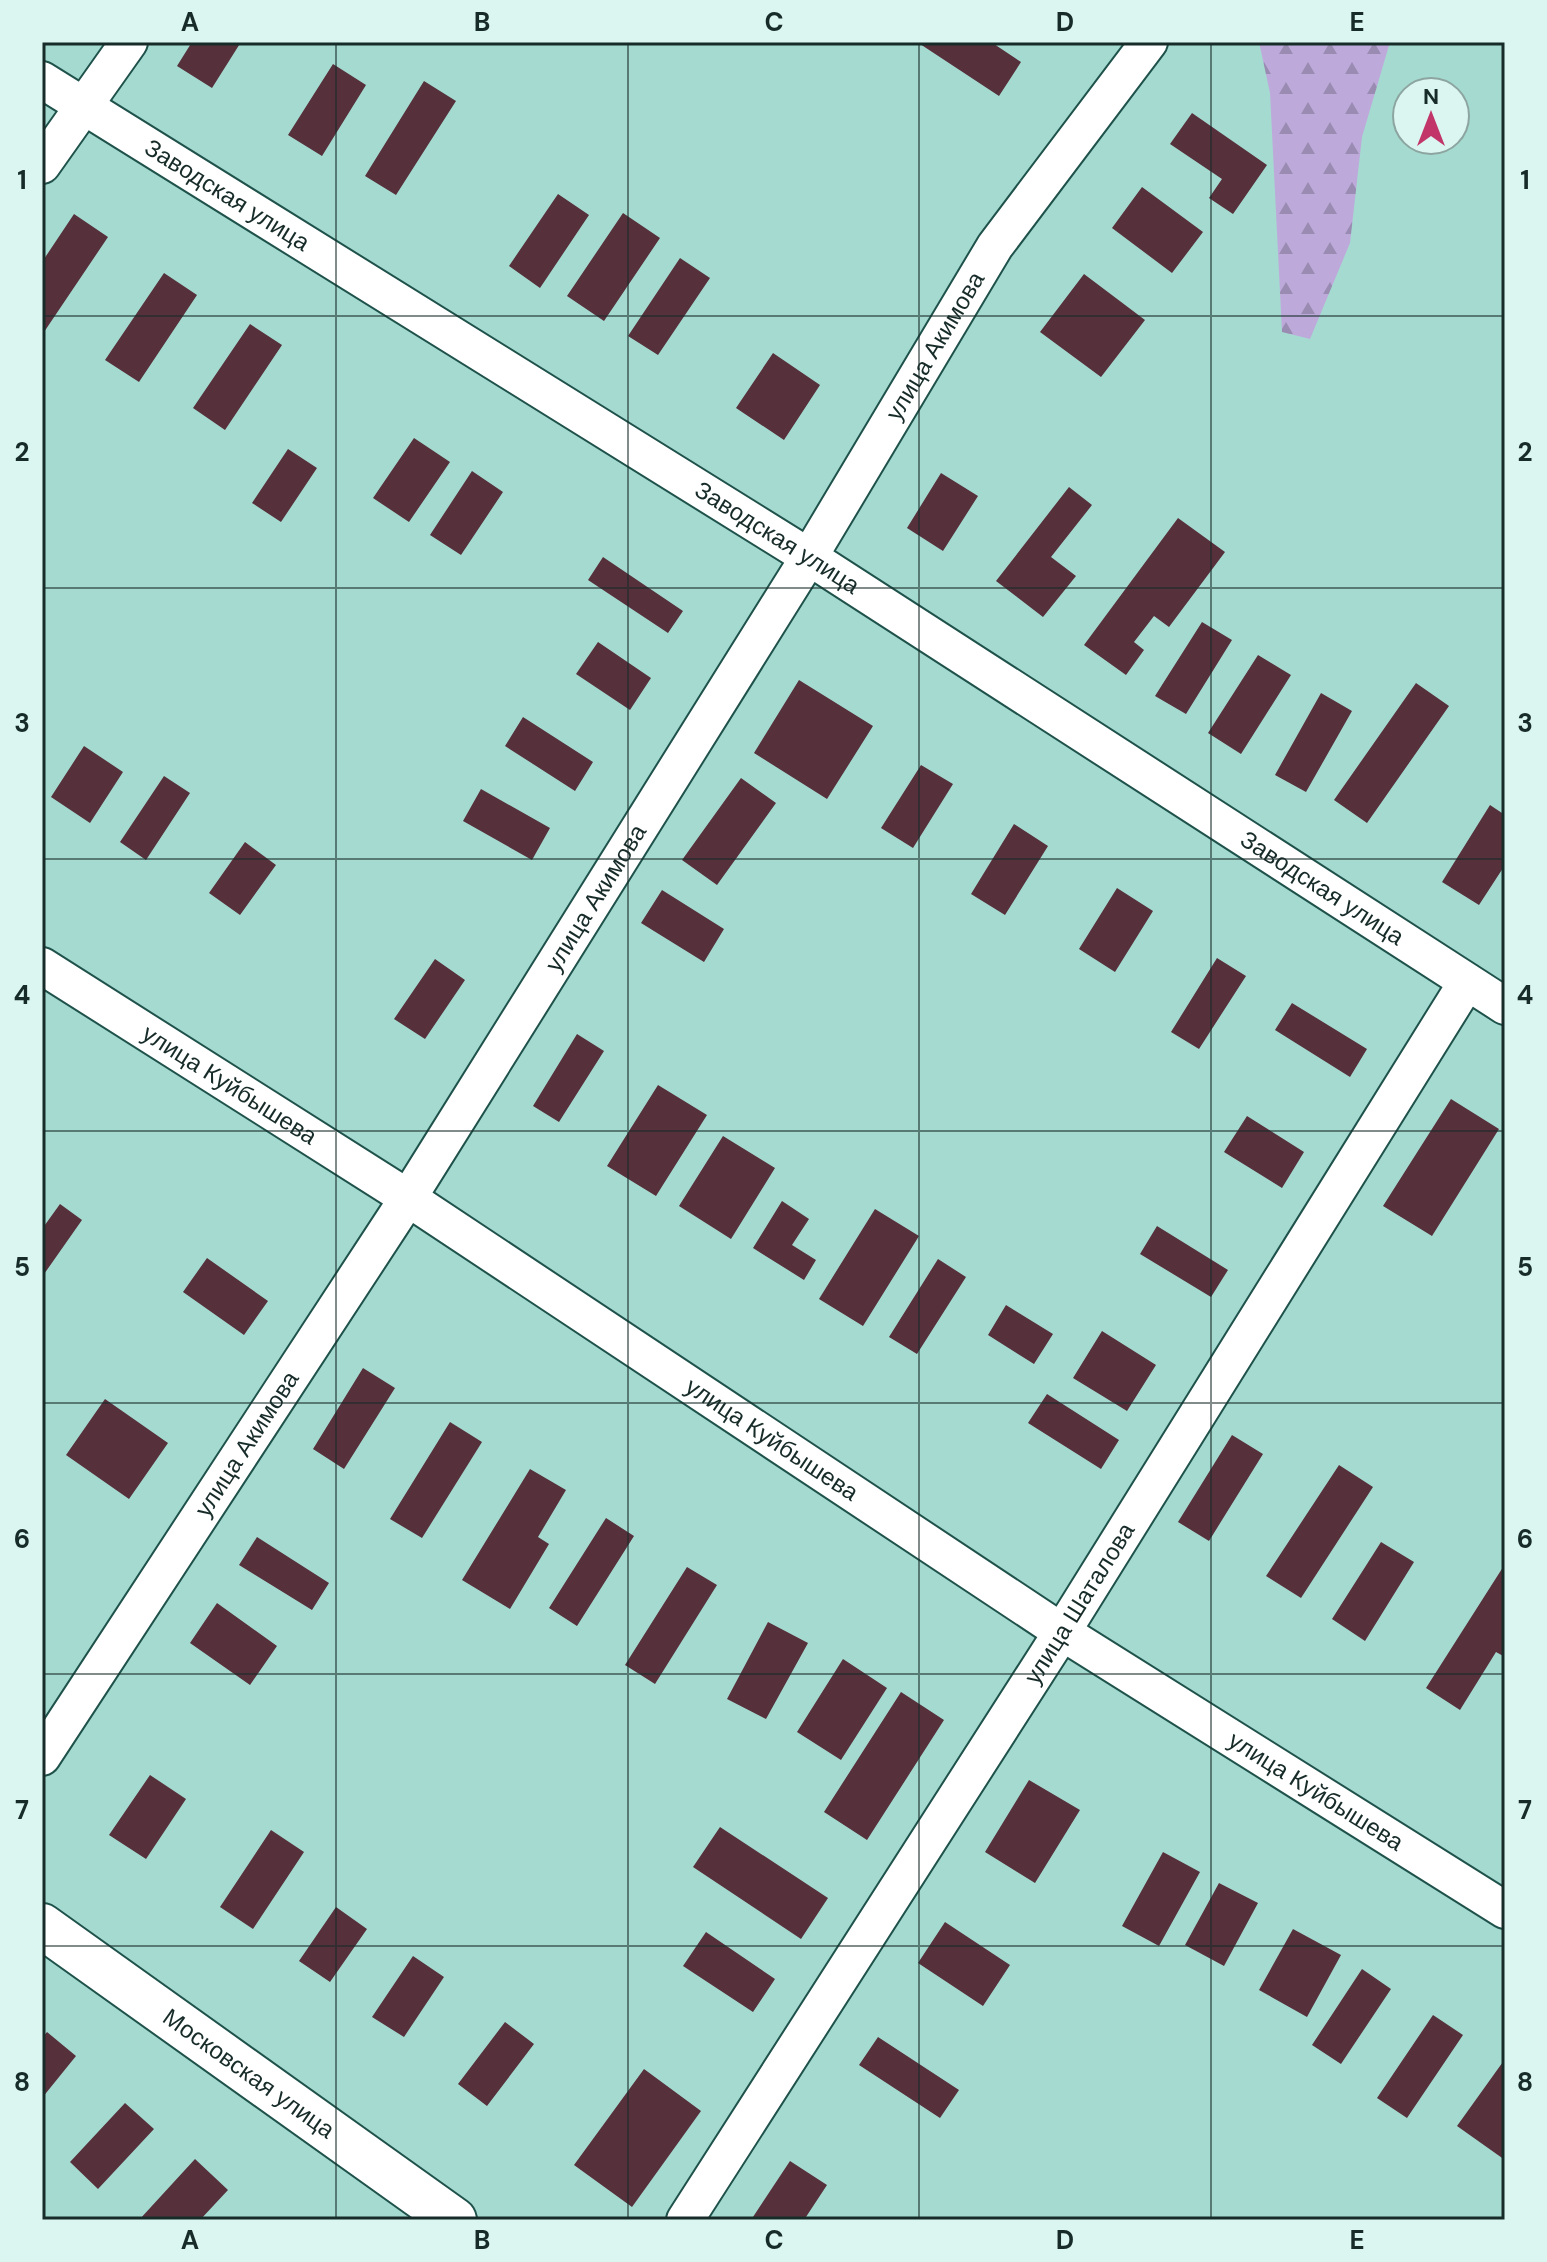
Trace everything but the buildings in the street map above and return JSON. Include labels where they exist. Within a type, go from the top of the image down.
[{"type":"street","points":[[42,165],[129,42]]},
{"type":"street","name":"улица Акимова","points":[[42,1757],[408,1198],[809,557],[995,246],[1149,42]]},
{"type":"street","name":"Заводская улица","points":[[42,80],[809,557],[1505,1006]]},
{"type":"street","name":"улица Куйбышева","points":[[42,966],[408,1198],[1062,1632],[1505,1910]]},
{"type":"street","name":"улица Шаталова","points":[[685,2220],[1062,1632],[1467,982]]},
{"type":"street","name":"Московская улица","points":[[42,1926],[454,2220]]},
{"type":"green space","points":[[1259,42],[1390,42],[1362,137],[1350,243],[1310,339],[1282,332],[1270,93]]}]
